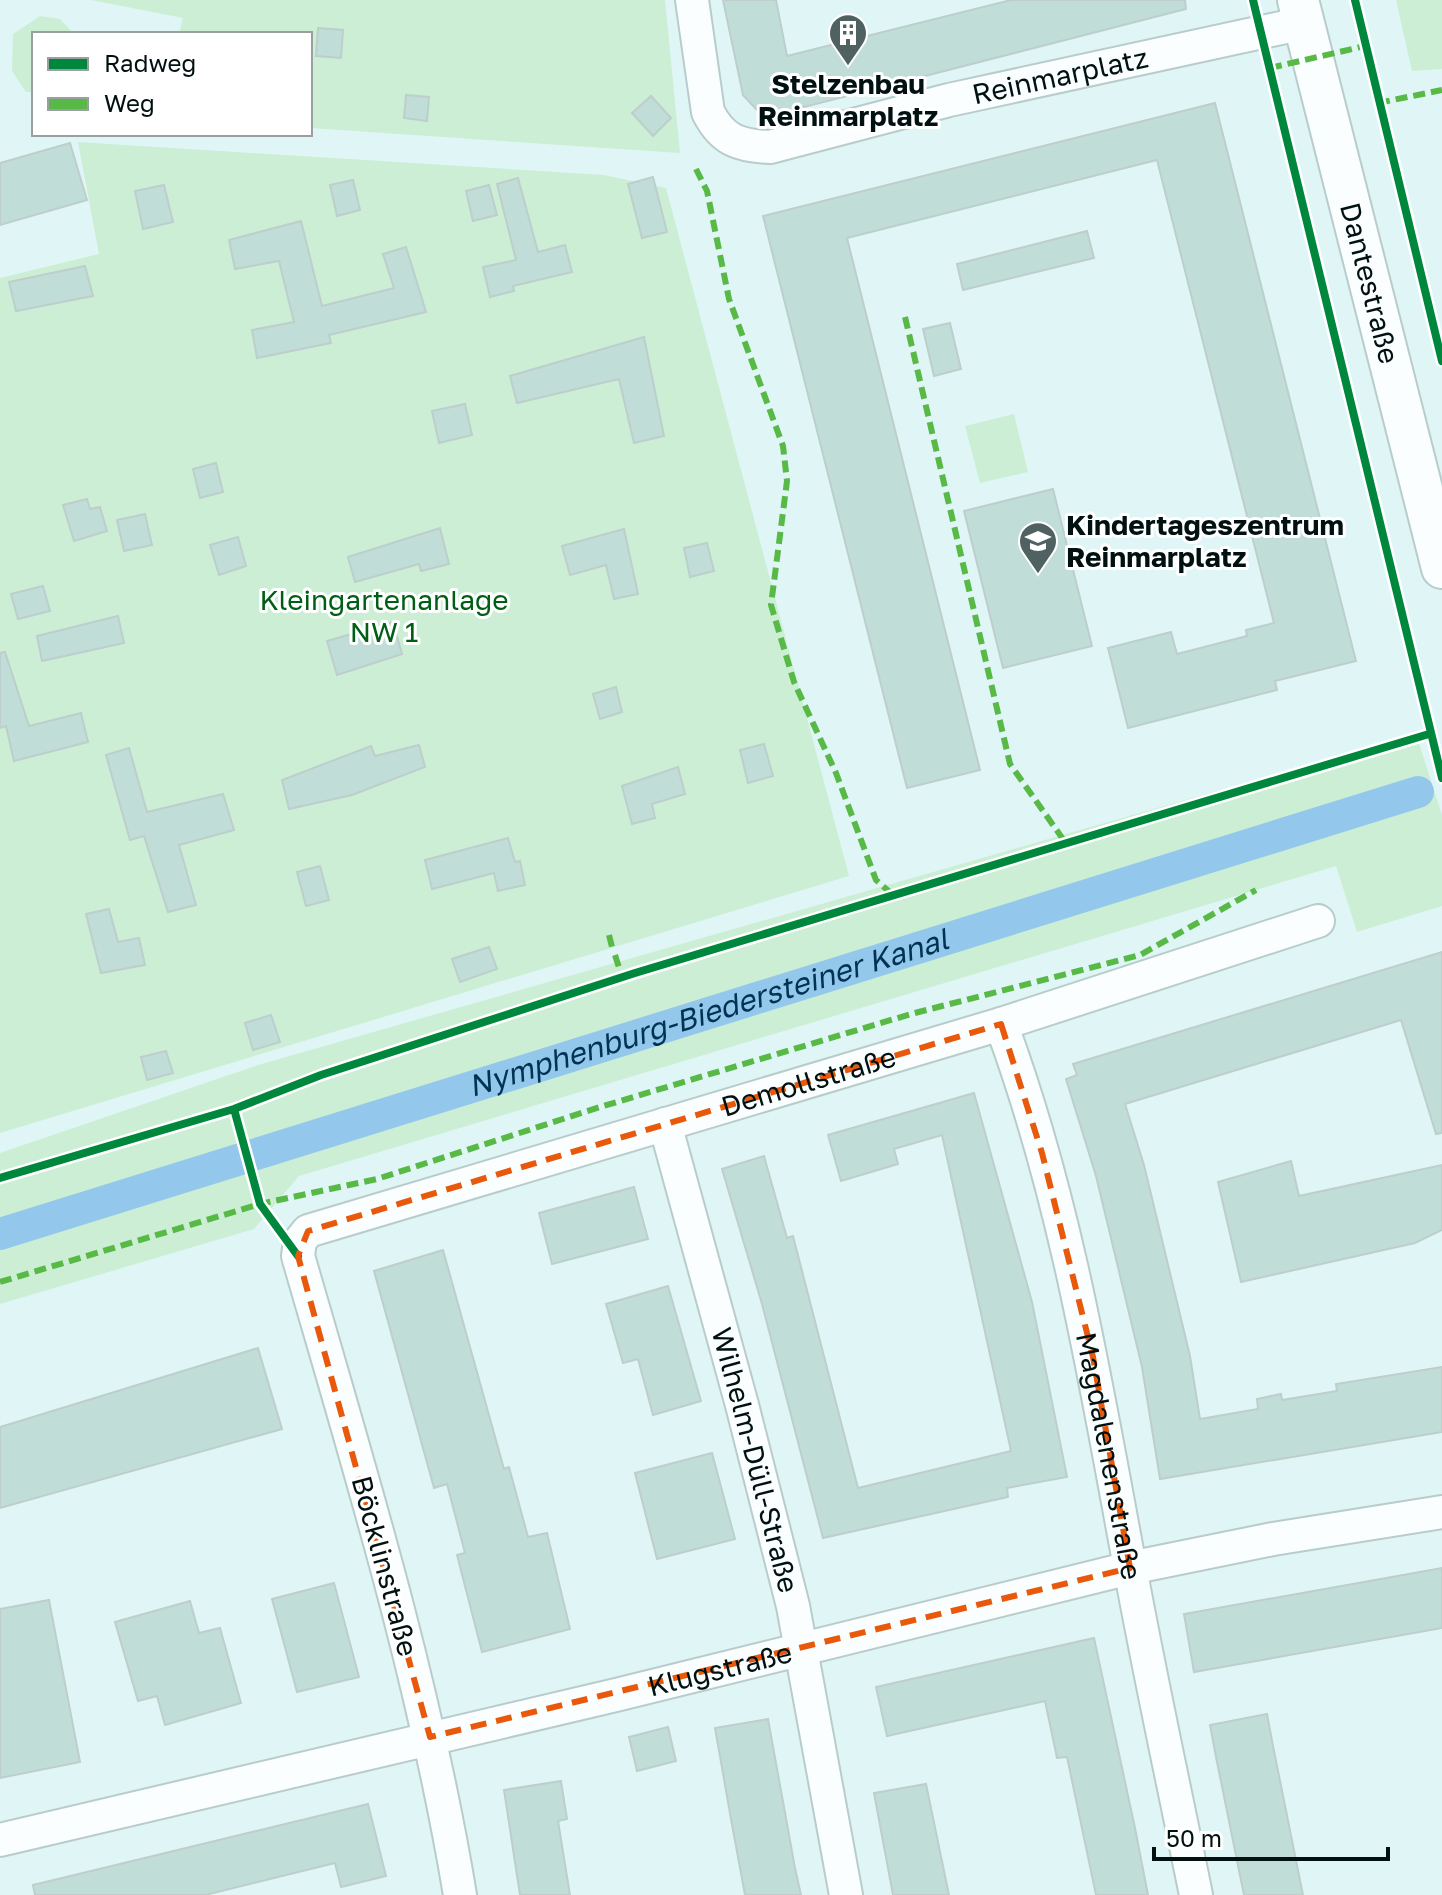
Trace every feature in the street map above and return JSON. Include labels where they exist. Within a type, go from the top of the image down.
[{"type":"street","name":"Reinmarplatz","points":[[692,0],[708,112],[716,128],[729,140],[748,146],[770,147],[1301,12]]},
{"type":"street","name":"Dantestraße","points":[[1301,12],[1442,568]]},
{"type":"street","name":"Demollstraße","points":[[300,1241],[308,1231],[1001,1024],[1318,921]]},
{"type":"street","name":"Magdalenenstraße","points":[[1001,1024],[1042,1153],[1093,1357],[1130,1568],[1196,1895]]},
{"type":"street","name":"Wilhelm-Düll-Straße","points":[[665,1124],[742,1405],[801,1647],[846,1895]]},
{"type":"street","name":"Böcklinstraße","points":[[300,1241],[298,1256],[387,1566],[430,1737],[460,1895]]},
{"type":"street","name":"Klugstraße","points":[[0,1840],[616,1695],[1130,1568],[1273,1539],[1442,1512]]},
{"type":"highlighted area","points":[[1001,1024],[1042,1153],[1093,1357],[1130,1568],[430,1737],[298,1256],[308,1231]]},
{"type":"green space","points":[[91,0],[665,0],[680,153],[312,128],[312,32],[180,32],[183,18]]},
{"type":"green space","points":[[1396,0],[1442,0],[1442,69],[1412,71]]},
{"type":"green space","points":[[40,16],[60,19],[72,32],[32,32],[32,92],[26,92],[12,71],[13,34]]},
{"type":"green space","name":"Kleingartenanlage NW 1","points":[[78,142],[604,175],[666,188],[849,876],[0,1133],[0,278],[99,254]]},
{"type":"green space","points":[[1014,414],[1028,472],[980,483],[965,426]]},
{"type":"green space","points":[[1416,734],[1442,815],[1442,906],[1357,932],[1336,866],[299,1176],[254,1229],[0,1304],[0,1153],[258,1065]]},
{"type":"building","name":"Stelzenbau Reinmarplatz","points":[[723,0],[776,0],[787,56],[1011,0],[1185,0],[1186,9],[773,115],[757,110],[743,95]]},
{"type":"building","points":[[318,28],[343,30],[341,58],[316,56]]},
{"type":"building","points":[[406,95],[429,97],[427,121],[404,118]]},
{"type":"building","points":[[651,96],[671,118],[653,136],[632,113]]},
{"type":"building","points":[[1215,103],[1356,661],[1275,681],[1277,690],[1128,728],[1108,648],[1171,632],[1177,654],[1247,636],[1246,630],[1274,623],[1157,160],[847,238],[980,770],[907,788],[763,216]]},
{"type":"building","points":[[70,143],[87,200],[0,225],[0,163]]},
{"type":"building","points":[[653,177],[667,232],[642,238],[628,184]]},
{"type":"building","points":[[518,178],[538,252],[565,245],[572,272],[513,286],[514,291],[490,297],[483,267],[516,260],[497,184]]},
{"type":"building","points":[[353,180],[360,210],[337,216],[330,185]]},
{"type":"building","points":[[164,185],[173,222],[143,229],[135,191]]},
{"type":"building","points":[[489,185],[497,215],[473,221],[466,191]]},
{"type":"building","points":[[301,221],[322,306],[394,288],[383,254],[406,247],[426,312],[329,335],[331,343],[257,358],[252,330],[294,322],[279,261],[235,269],[229,240]]},
{"type":"building","points":[[1087,231],[1094,258],[963,290],[957,264]]},
{"type":"building","points":[[85,266],[93,296],[16,311],[9,282]]},
{"type":"building","points":[[950,323],[961,369],[934,376],[923,329]]},
{"type":"building","points":[[644,337],[664,436],[634,443],[619,379],[517,403],[510,376]]},
{"type":"building","points":[[465,404],[472,435],[439,443],[432,411]]},
{"type":"building","points":[[216,463],[223,492],[200,498],[193,469]]},
{"type":"building","name":"Kindertageszentrum Reinmarplatz","points":[[1053,489],[1092,646],[1003,668],[964,511]]},
{"type":"building","points":[[87,499],[90,509],[100,507],[107,531],[74,541],[63,505]]},
{"type":"building","points":[[145,514],[152,545],[124,551],[117,520]]},
{"type":"building","points":[[440,528],[449,564],[421,571],[419,564],[355,582],[348,557]]},
{"type":"building","points":[[624,529],[638,594],[614,599],[606,565],[570,575],[562,546]]},
{"type":"building","points":[[238,537],[246,566],[219,575],[210,545]]},
{"type":"building","points":[[707,543],[714,571],[690,577],[684,548]]},
{"type":"building","points":[[43,586],[50,611],[18,619],[11,594]]},
{"type":"building","points":[[118,616],[124,643],[42,661],[37,636]]},
{"type":"building","points":[[393,622],[402,654],[337,675],[327,641]]},
{"type":"building","points":[[5,652],[29,726],[81,713],[88,742],[14,761],[6,726],[0,728],[0,653]]},
{"type":"building","points":[[616,687],[622,712],[600,719],[593,694]]},
{"type":"building","points":[[764,744],[773,776],[748,783],[740,750]]},
{"type":"building","points":[[419,745],[425,767],[352,795],[289,809],[282,780],[371,746],[375,756]]},
{"type":"building","points":[[129,748],[147,812],[223,794],[234,830],[179,845],[196,905],[168,912],[144,836],[130,840],[106,755]]},
{"type":"building","points":[[678,767],[685,794],[652,804],[655,818],[632,824],[622,786]]},
{"type":"building","points":[[508,838],[515,862],[520,861],[525,885],[498,891],[494,873],[432,889],[425,860]]},
{"type":"building","points":[[320,866],[329,900],[306,906],[297,872]]},
{"type":"building","points":[[109,909],[118,942],[139,938],[145,965],[101,973],[86,914]]},
{"type":"building","points":[[489,947],[497,969],[460,982],[452,959]]},
{"type":"building","points":[[1442,952],[1442,1133],[1436,1134],[1401,1020],[1125,1104],[1144,1165],[1190,1356],[1200,1419],[1258,1409],[1257,1399],[1281,1394],[1282,1400],[1337,1391],[1336,1384],[1442,1367],[1442,1432],[1160,1479],[1142,1367],[1096,1176],[1066,1079],[1077,1075],[1073,1064]]},
{"type":"building","points":[[271,1015],[280,1042],[253,1050],[245,1023]]},
{"type":"building","points":[[166,1051],[173,1073],[147,1080],[141,1057]]},
{"type":"building","points":[[974,1093],[1032,1302],[1067,1477],[1007,1488],[1008,1497],[823,1538],[762,1304],[722,1169],[764,1156],[787,1238],[793,1236],[858,1488],[1011,1451],[942,1135],[894,1149],[898,1164],[841,1181],[828,1135]]},
{"type":"building","points":[[1291,1161],[1299,1196],[1442,1165],[1442,1230],[1415,1243],[1241,1282],[1218,1182]]},
{"type":"building","points":[[634,1187],[648,1239],[552,1264],[539,1213]]},
{"type":"building","points":[[443,1250],[504,1469],[509,1467],[528,1537],[547,1533],[570,1629],[482,1652],[457,1555],[465,1553],[447,1484],[434,1488],[374,1271]]},
{"type":"building","points":[[668,1286],[701,1401],[653,1415],[638,1359],[623,1363],[606,1304]]},
{"type":"building","points":[[258,1348],[282,1429],[0,1508],[0,1427]]},
{"type":"building","points":[[712,1453],[735,1539],[657,1559],[635,1473]]},
{"type":"building","points":[[1442,1568],[1442,1628],[1194,1672],[1184,1614]]},
{"type":"building","points":[[334,1583],[359,1677],[297,1692],[272,1599]]},
{"type":"building","points":[[49,1600],[80,1762],[0,1778],[0,1609]]},
{"type":"building","points":[[190,1601],[199,1633],[220,1628],[241,1703],[165,1725],[157,1696],[138,1701],[115,1622]]},
{"type":"building","points":[[1094,1638],[1148,1895],[1096,1895],[1067,1757],[1057,1758],[1045,1701],[887,1736],[876,1687]]},
{"type":"building","points":[[1267,1714],[1303,1895],[1244,1895],[1216,1757],[1210,1725]]},
{"type":"building","points":[[768,1719],[801,1895],[745,1895],[715,1728]]},
{"type":"building","points":[[668,1727],[676,1761],[637,1771],[629,1737]]},
{"type":"building","points":[[561,1781],[567,1819],[558,1821],[570,1895],[520,1895],[504,1790]]},
{"type":"building","points":[[926,1784],[949,1895],[893,1895],[874,1793]]},
{"type":"building","points":[[368,1804],[386,1876],[341,1887],[335,1863],[205,1895],[35,1895],[33,1885]]},
{"type":"waterway","name":"Nymphenburg-Biedersteiner Kanal","points":[[0,1234],[1418,792]]},
{"type":"marked path","points":[[1270,68],[1365,46]]},
{"type":"marked path","points":[[1378,103],[1442,90]]},
{"type":"marked path","points":[[696,169],[707,191],[729,299],[783,446],[787,481],[771,605],[794,682],[836,773],[876,880],[893,895]]},
{"type":"marked path","points":[[905,317],[1010,764],[1065,842]]},
{"type":"marked path","points":[[0,1282],[260,1204],[377,1179],[600,1107],[911,1014],[1140,955],[1256,890]]},
{"type":"marked path","points":[[609,935],[612,947]]},
{"type":"marked path","points":[[615,955],[622,977]]},
{"type":"cycle path","points":[[1253,0],[1442,778]]},
{"type":"cycle path","points":[[1355,0],[1442,361]]},
{"type":"cycle path","points":[[0,1178],[234,1109],[321,1075],[635,973],[1429,734]]},
{"type":"cycle path","points":[[234,1109],[260,1204],[298,1256]]},
{"type":"place","name":"Stelzenbau Reinmarplatz","points":[[848,67]]},
{"type":"place","name":"Kindertageszentrum Reinmarplatz","points":[[1038,575]]}]
